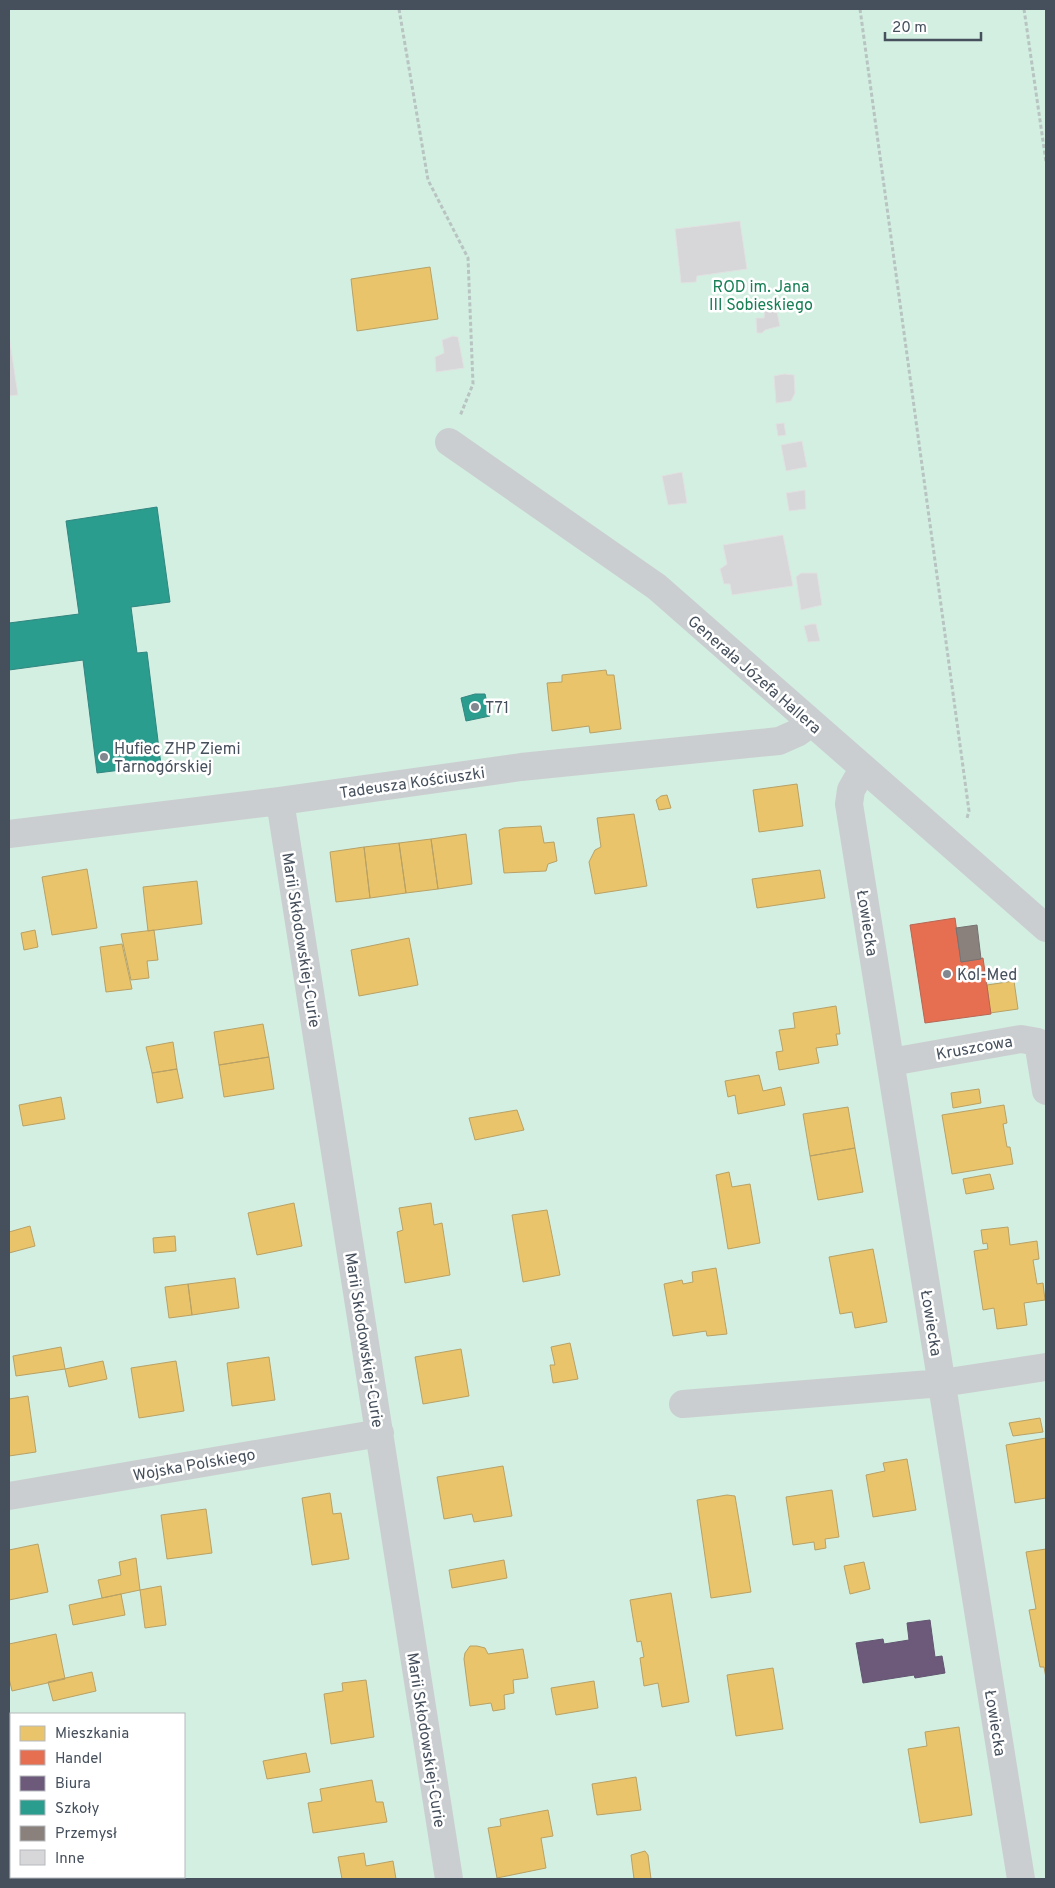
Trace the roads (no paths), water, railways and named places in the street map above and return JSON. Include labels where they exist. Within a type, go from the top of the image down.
[{"type":"street","name":"Generała Józefa Hallera","points":[[448,442],[657,588],[1046,928]]},
{"type":"street","name":"Tadeusza Kościuszki","points":[[9,834],[280,801],[521,767],[779,741],[797,733],[811,723]]},
{"type":"street","name":"Łowiecka","points":[[864,769],[851,790],[849,804],[1021,1879]]},
{"type":"street","name":"Marii Skłodowskiej-Curie","points":[[280,801],[449,1879]]},
{"type":"street","name":"Kruszcowa","points":[[891,1062],[1022,1039],[1038,1042],[1046,1091]]},
{"type":"street","points":[[683,1404],[942,1383],[1046,1367]]},
{"type":"street","name":"Wojska Polskiego","points":[[9,1496],[380,1433]]},
{"type":"place","name":"T71","points":[[475,707]]},
{"type":"place","name":"Hufiec ZHP Ziemi Tarnogórskiej","points":[[104,757]]},
{"type":"place","name":"Kol-Med","points":[[947,974]]},
{"type":"park label","name":"ROD im. Jana III Sobieskiego","points":[[761,295]]}]
